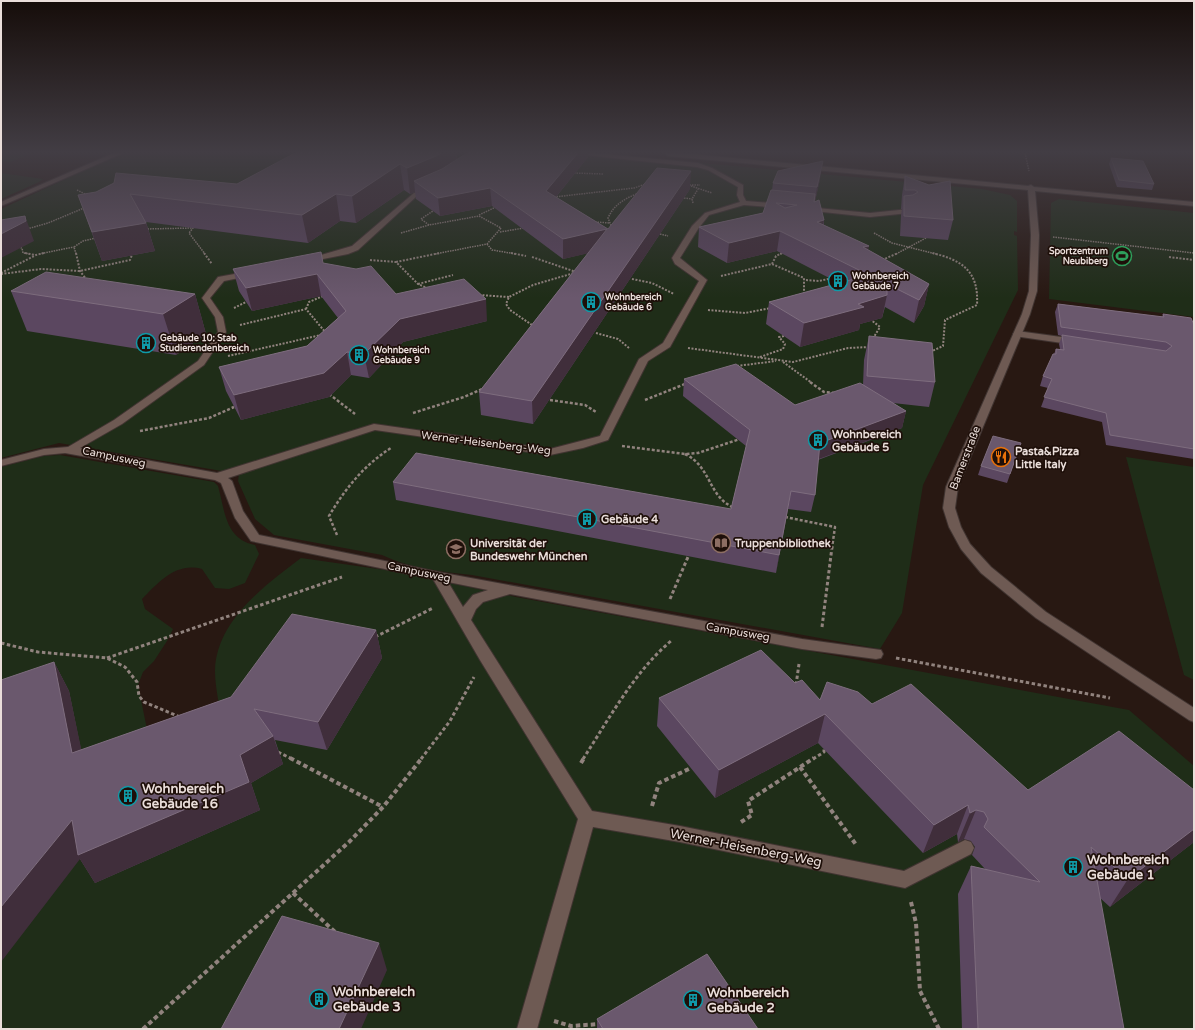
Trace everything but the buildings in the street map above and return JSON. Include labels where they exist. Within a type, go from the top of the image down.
[{"type":"street","points":[[296,263],[331,256],[355,248],[408,201]]},
{"type":"street","name":"Bamerstraße","points":[[1032,201],[1035,235],[1033,291],[1018,334],[952,487],[949,508],[955,527],[965,546],[986,570],[1041,615],[1194,716]]},
{"type":"street","points":[[1164,201],[1194,204]]},
{"type":"street","points":[[604,438],[644,358],[667,345],[703,280],[684,267],[676,258],[691,233],[707,214],[744,202],[870,215],[909,211]]},
{"type":"street","points":[[73,448],[118,422],[201,363],[218,340],[222,329],[219,317],[206,298],[221,279],[261,270]]},
{"type":"street","points":[[1018,334],[1086,344]]},
{"type":"street","name":"Werner-Heisenberg-Weg","points":[[218,477],[374,428],[550,452],[579,446],[604,438]]},
{"type":"street","name":"Campusweg","points":[[1,463],[54,450],[73,448],[87,453],[218,477],[226,481],[235,508],[243,525],[255,538],[438,576],[662,618],[819,647],[876,654]]},
{"type":"street","points":[[438,576],[485,656],[587,818],[527,1029]]},
{"type":"street","points":[[464,620],[475,599],[486,594],[518,591]]},
{"type":"street","name":"Werner-Heisenberg-Weg","points":[[587,818],[646,828],[905,880]]},
{"type":"street","points":[[905,880],[965,848]]},
{"type":"path","points":[[612,228],[608,218],[613,210],[622,201]]},
{"type":"path","points":[[367,238],[405,232],[429,225],[479,216],[485,211],[497,206]]},
{"type":"path","points":[[21,230],[48,223],[86,208]]},
{"type":"path","points":[[429,225],[421,219],[433,211]]},
{"type":"path","points":[[870,215],[868,223],[874,233],[881,239],[927,251],[966,266],[978,296],[977,305],[945,320],[943,346],[934,352],[924,352]]},
{"type":"path","points":[[479,216],[501,228],[499,232]]},
{"type":"path","points":[[589,222],[610,223]]},
{"type":"path","points":[[138,230],[193,228],[197,226]]},
{"type":"path","points":[[331,256],[396,262],[487,244],[499,232],[529,227]]},
{"type":"path","points":[[193,228],[189,233],[207,255],[221,279]]},
{"type":"path","points":[[612,228],[617,229]]},
{"type":"path","points":[[607,233],[612,228]]},
{"type":"path","points":[[1035,235],[1194,253]]},
{"type":"path","points":[[1,274],[36,255],[74,247],[83,241],[99,238]]},
{"type":"path","points":[[880,260],[898,255],[907,247],[926,238]]},
{"type":"path","points":[[487,244],[492,250],[523,257],[526,256]]},
{"type":"path","points":[[14,247],[21,248],[23,253],[36,255]]},
{"type":"path","points":[[74,247],[80,272],[90,282]]},
{"type":"path","points":[[772,264],[776,256],[788,252]]},
{"type":"path","points":[[1,274],[46,269],[80,272],[130,260],[132,256]]},
{"type":"path","points":[[532,257],[582,273]]},
{"type":"path","points":[[1169,257],[1194,260]]},
{"type":"path","points":[[396,262],[418,284],[430,289]]},
{"type":"path","points":[[703,280],[772,264],[789,270],[806,280],[819,281],[838,277]]},
{"type":"path","points":[[478,295],[508,297],[533,285],[576,272]]},
{"type":"path","points":[[418,284],[453,275]]},
{"type":"path","points":[[632,279],[652,283],[689,305],[744,314],[772,307]]},
{"type":"path","points":[[801,299],[804,295],[806,280]]},
{"type":"path","points":[[306,309],[309,302],[322,297],[324,295],[323,292]]},
{"type":"path","points":[[486,301],[491,296]]},
{"type":"path","points":[[508,297],[506,304],[510,310],[533,324],[528,330]]},
{"type":"path","points":[[222,329],[306,309]]},
{"type":"path","points":[[306,309],[327,334]]},
{"type":"path","points":[[864,316],[880,327],[869,346]]},
{"type":"path","points":[[596,333],[618,339],[644,358]]},
{"type":"path","points":[[323,338],[327,334]]},
{"type":"path","points":[[201,363],[327,334]]},
{"type":"path","points":[[758,358],[783,349],[785,344],[779,337],[784,336]]},
{"type":"path","points":[[667,345],[782,361],[824,392],[841,393]]},
{"type":"path","points":[[733,367],[802,360],[854,346],[876,347]]},
{"type":"path","points":[[550,400],[586,405],[612,422],[625,411],[636,405],[686,383]]},
{"type":"path","points":[[327,392],[374,428],[399,417],[450,402],[481,389],[486,384]]},
{"type":"path","points":[[481,389],[487,390]]},
{"type":"path","points":[[135,431],[209,418],[234,407]]},
{"type":"path","name":"Werner-Heisenberg-Weg","points":[[347,556],[329,516],[354,481],[371,463],[388,449],[414,434]]},
{"type":"path","points":[[604,438],[609,442],[626,447],[685,454],[698,453],[742,438]]},
{"type":"path","points":[[685,454],[696,460],[726,504],[738,508]]},
{"type":"path","points":[[781,516],[835,527],[819,647]]},
{"type":"path","points":[[662,618],[688,557]]},
{"type":"path","points":[[106,658],[343,576]]},
{"type":"path","points":[[368,641],[452,599]]},
{"type":"path","points":[[567,786],[616,706],[639,676],[664,646],[681,633],[698,624]]},
{"type":"path","points":[[1,643],[38,652],[106,658],[125,667],[137,682],[139,696],[144,702],[166,713],[185,718]]},
{"type":"path","points":[[796,688],[802,644]]},
{"type":"path","points":[[876,654],[1110,698]]},
{"type":"path","points":[[144,1029],[349,842],[383,808],[450,721],[485,656]]},
{"type":"path","points":[[736,824],[752,815],[748,801],[800,766],[824,752],[824,744]]},
{"type":"path","points":[[278,752],[383,808]]},
{"type":"path","points":[[800,766],[820,798],[879,874]]},
{"type":"path","points":[[646,828],[659,783],[691,768]]},
{"type":"path","points":[[905,880],[916,923],[920,991],[939,1029]]},
{"type":"path","points":[[293,893],[340,939]]},
{"type":"path","points":[[533,1010],[561,1025],[582,1027],[601,1023],[607,1019]]},
{"type":"green space","points":[[18,201],[1017,201],[1017,232],[1014,231],[1014,235],[1017,236],[1018,290],[923,485],[902,613],[880,649],[472,575],[426,569],[403,563],[382,555],[274,535],[255,519],[238,481],[239,474],[59,443],[1,458],[1,209]]},
{"type":"green space","name":"Sportzentrum Neubiberg","points":[[1055,201],[1079,201],[1194,213],[1194,317],[1049,299],[1051,203]]},
{"type":"green space","points":[[60,455],[214,482],[218,486],[225,514],[232,530],[245,542],[255,545],[259,554],[245,583],[229,589],[215,588],[202,569],[184,568],[162,580],[142,599],[145,609],[173,629],[154,661],[143,672],[138,685],[151,749],[222,723],[215,671],[218,653],[224,636],[233,620],[258,592],[301,558],[392,571],[516,597],[1129,710],[1194,766],[1194,1029],[1,1029],[1,467],[44,456]]},
{"type":"green space","points":[[1126,457],[1194,467],[1194,680],[1184,675]]},
{"type":"place","name":"Sportzentrum Neubiberg","points":[[1122,256]]},
{"type":"place","name":"Wohnbereich Gebäude 7","points":[[838,281]]},
{"type":"place","name":"Wohnbereich Gebäude 6","points":[[591,302]]},
{"type":"place","name":"Gebäude 10: Stab Studierendenbereich","points":[[146,343]]},
{"type":"place","name":"Wohnbereich Gebäude 9","points":[[359,355]]},
{"type":"place","name":"Wohnbereich Gebäude 5","points":[[818,440]]},
{"type":"place","name":"Pasta&Pizza Little Italy","points":[[1001,457]]},
{"type":"place","name":"Gebäude 4","points":[[587,519]]},
{"type":"place","name":"Truppenbibliothek","points":[[721,543]]},
{"type":"place","name":"Universität der Bundeswehr München","points":[[456,549]]},
{"type":"place","name":"Wohnbereich Gebäude 16","points":[[128,796]]},
{"type":"place","name":"Wohnbereich Gebäude 1","points":[[1073,867]]},
{"type":"place","name":"Wohnbereich Gebäude 3","points":[[319,999]]},
{"type":"place","name":"Wohnbereich Gebäude 2","points":[[693,1000]]}]
